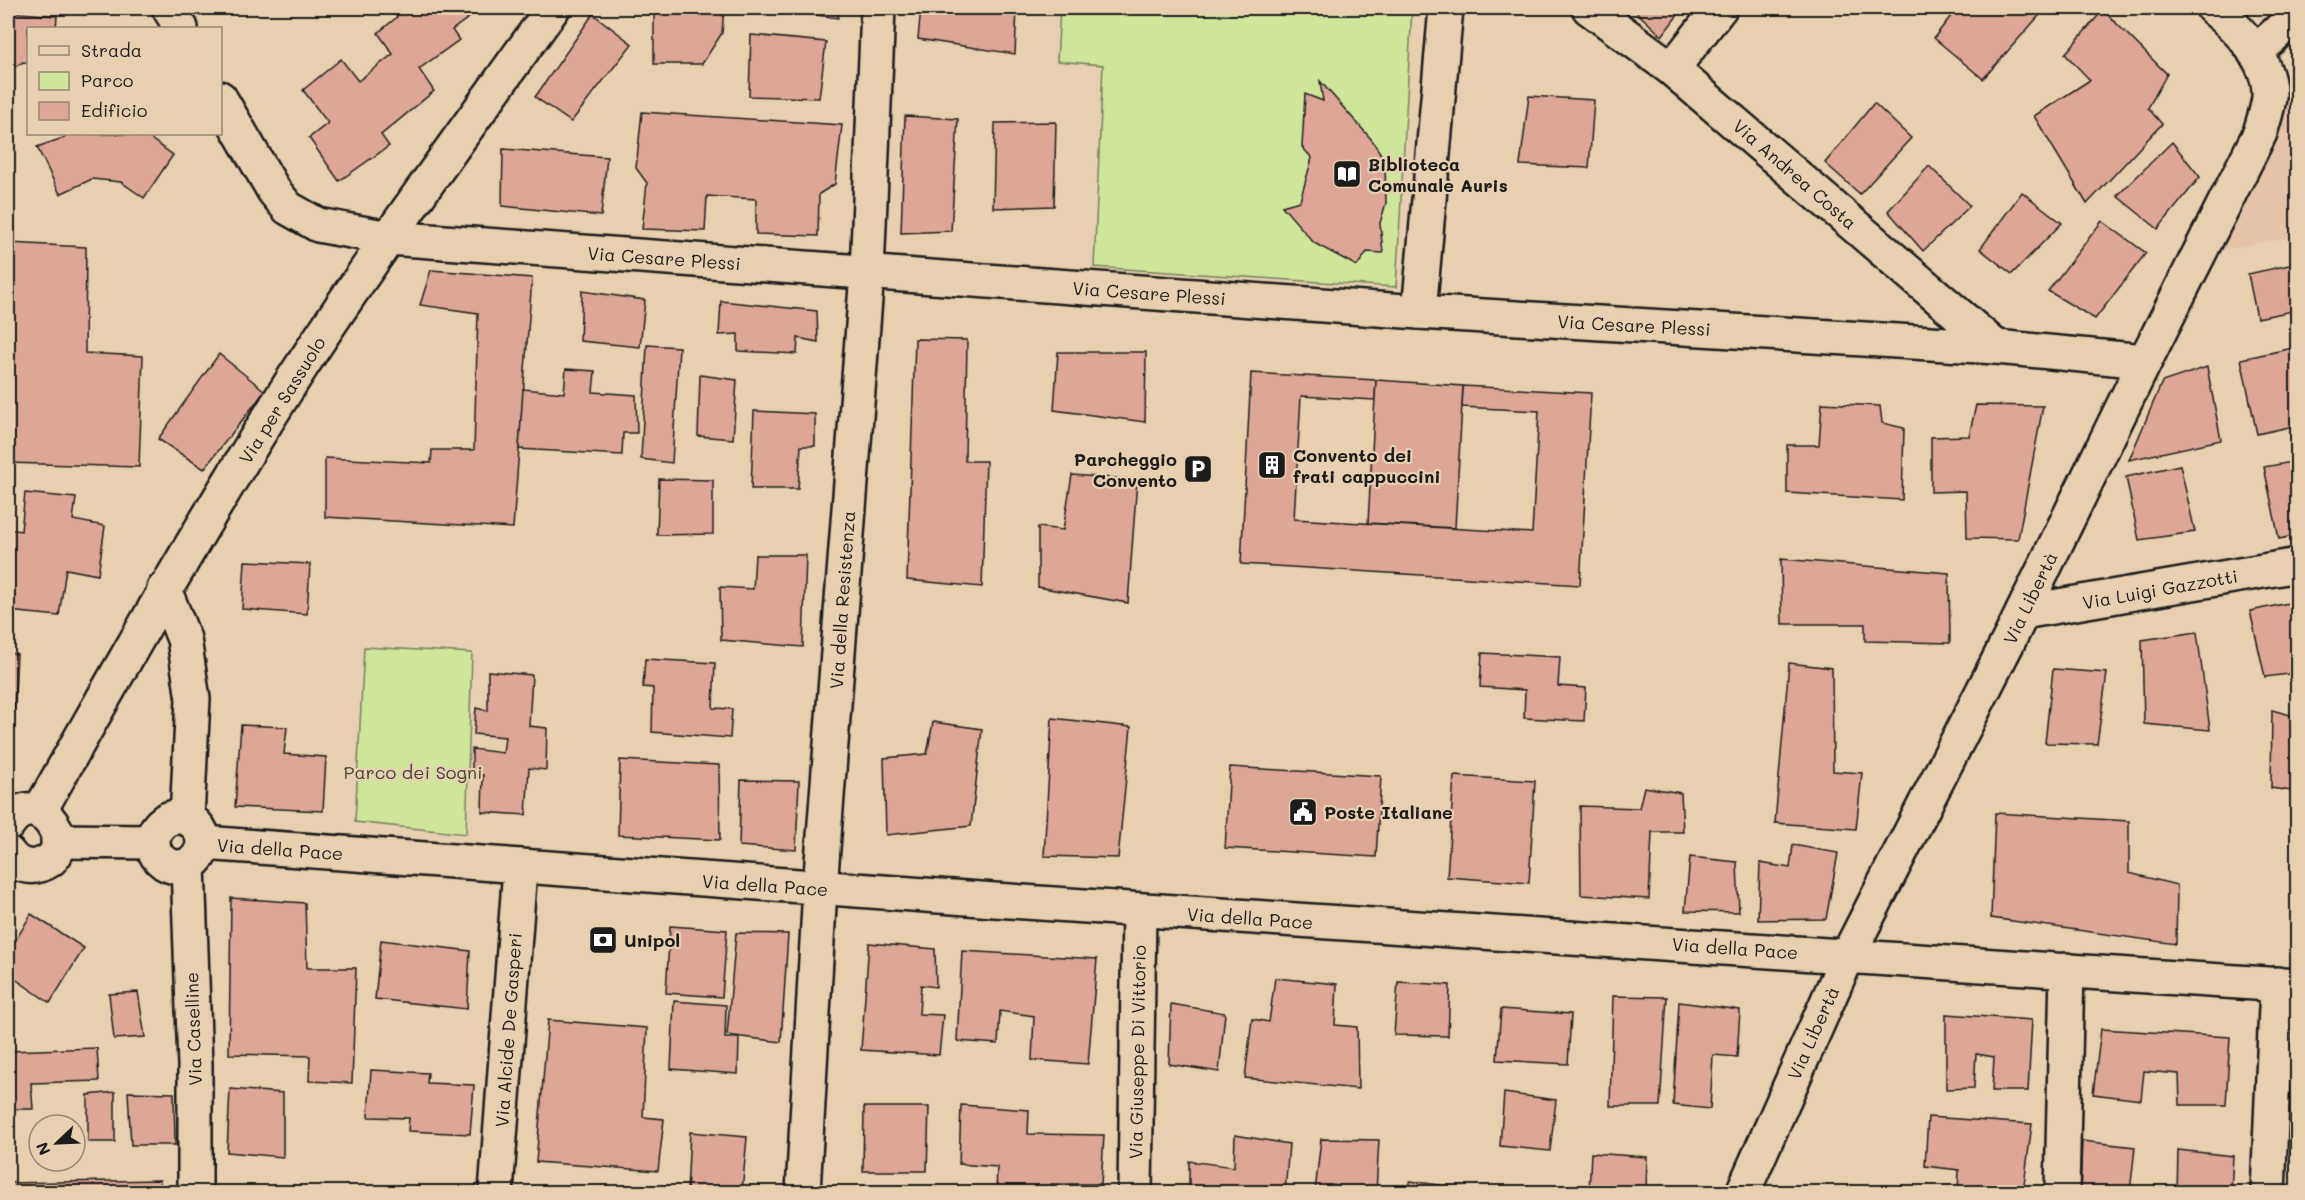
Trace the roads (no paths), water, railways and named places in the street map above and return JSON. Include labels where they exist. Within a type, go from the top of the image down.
[{"type":"street","points":[[169,8],[180,27]]},
{"type":"street","name":"Via per Sassuolo","points":[[39,812],[164,589],[292,381],[388,238],[553,8]]},
{"type":"street","name":"Via della Resistenza","points":[[802,1192],[820,888],[867,273],[878,8]]},
{"type":"street","points":[[1419,312],[1446,8]]},
{"type":"street","name":"Via Andrea Costa","points":[[1589,8],[1672,69],[1996,347]]},
{"type":"street","points":[[1672,69],[1720,8]]},
{"type":"street","name":"Via Libertà","points":[[1743,1192],[1848,955],[2024,612],[2145,361],[2260,133],[2269,95],[2266,81],[2255,52],[2239,32],[2213,8]]},
{"type":"street","points":[[2255,52],[2298,13]]},
{"type":"street","name":"Via Cesare Plessi","points":[[222,101],[274,191],[288,208],[318,225],[388,238],[1419,312],[1996,347],[2145,361]]},
{"type":"street","name":"Via Luigi Gazzotti","points":[[2024,612],[2298,565]]},
{"type":"street","name":"Via Caselline","points":[[164,589],[184,639],[193,699],[195,1192]]},
{"type":"street","points":[[8,824],[16,815],[23,812],[39,812],[54,823],[58,841],[57,849],[46,862],[29,866],[10,860]]},
{"type":"street","name":"Via della Pace","points":[[58,841],[153,842],[153,849],[161,861],[174,867],[193,842],[520,868],[1139,911],[2287,985]]},
{"type":"street","name":"Via Alcide De Gasperi","points":[[496,1192],[520,868]]},
{"type":"street","name":"Via Giuseppe Di Vittorio","points":[[1134,1192],[1139,911]]},
{"type":"street","points":[[2062,1192],[2067,970]]},
{"type":"street","points":[[2268,1192],[2287,985]]},
{"type":"place","name":"Biblioteca Comunale Auris","points":[[1347,174]]},
{"type":"place","name":"Convento dei frati cappuccini","points":[[1272,465]]},
{"type":"place","name":"Parcheggio Convento","points":[[1198,469]]},
{"type":"place","name":"Poste Italiane","points":[[1303,812]]},
{"type":"place","name":"Unipol","points":[[603,940]]},
{"type":"park label","name":"Parco dei Sogni","points":[[413,772]]}]
